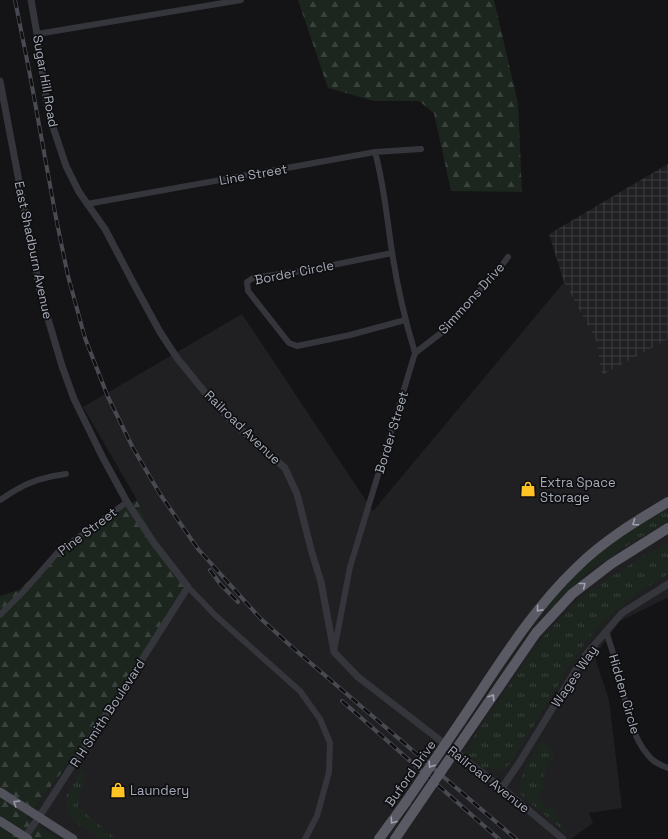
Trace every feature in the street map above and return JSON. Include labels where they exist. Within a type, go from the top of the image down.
[{"type":"highway","name":"Buford Drive","points":[[379,839],[406,802],[532,617],[565,579],[600,547],[641,518],[668,502]]},
{"type":"highway","name":"Buford Drive","points":[[396,839],[536,633],[572,594],[611,564],[668,528]]},
{"type":"highway","points":[[649,539],[663,535],[668,536]]},
{"type":"main road","points":[[0,792],[73,839]]},
{"type":"main road","points":[[0,821],[26,838]]},
{"type":"street","name":"Sugar Hill Road","points":[[31,0],[47,105],[51,121],[66,166],[87,204]]},
{"type":"street","points":[[37,34],[241,0]]},
{"type":"street","name":"East Shadburn Avenue","points":[[0,81],[40,292],[62,366],[74,400],[127,502],[154,543],[188,587]]},
{"type":"street","name":"Line Street","points":[[87,204],[375,152],[421,149]]},
{"type":"street","points":[[375,152],[381,177],[392,253],[405,320],[415,353]]},
{"type":"street","name":"Railroad Avenue","points":[[87,204],[106,229],[136,288],[177,358],[212,401],[238,427],[286,468],[297,494],[321,582],[334,652],[358,677],[502,788],[563,839]]},
{"type":"street","name":"Border Circle","points":[[392,253],[308,270],[253,278],[247,282],[248,291],[289,344],[297,346],[350,335],[405,320]]},
{"type":"street","name":"Simmons Drive","points":[[415,353],[445,330],[456,319],[480,290],[495,275],[508,257]]},
{"type":"street","name":"Border Street","points":[[334,652],[350,567],[415,353]]},
{"type":"street","points":[[0,500],[27,484],[55,475],[66,474]]},
{"type":"street","name":"Pine Street","points":[[0,615],[23,592],[58,552],[127,502]]},
{"type":"street","name":"Wages Way","points":[[502,788],[519,763],[582,658],[622,613],[668,584]]},
{"type":"street","points":[[188,587],[216,616],[300,690],[320,719],[330,743],[329,772],[317,816],[305,839]]},
{"type":"street","name":"R H Smith Boulevard","points":[[26,838],[188,587]]},
{"type":"street","name":"Hidden Circle","points":[[606,631],[629,717],[637,739],[647,754],[656,763],[668,768]]},
{"type":"shaded area","points":[[668,164],[668,339],[602,375],[596,340],[564,282],[549,234]]},
{"type":"shaded area","points":[[564,282],[596,340],[602,374],[668,339],[668,600],[667,598],[620,621],[601,647],[593,652],[609,700],[622,808],[589,813],[593,823],[571,839],[60,839],[27,818],[119,696],[158,545],[137,500],[83,407],[242,314],[373,511]]},
{"type":"green space","points":[[298,0],[494,0],[518,103],[522,192],[451,191],[434,113],[419,101],[374,101],[328,88]]},
{"type":"green space","points":[[137,500],[158,545],[185,587],[119,696],[27,818],[60,839],[0,839],[0,596],[19,590],[76,536]]},
{"type":"green space","points":[[668,508],[668,521],[608,558],[586,574],[548,611],[545,608],[580,571],[605,549],[632,529]]},
{"type":"green space","points":[[668,544],[668,574],[632,597],[597,628],[570,665],[511,763],[500,770],[488,767],[485,769],[463,753],[536,646],[583,595],[645,555]]},
{"type":"green space","points":[[540,743],[548,744],[553,751],[554,756],[543,776],[542,780],[544,789],[538,792],[545,809],[551,807],[553,808],[565,832],[521,795],[520,788],[523,774]]},
{"type":"green space","points":[[82,770],[85,780],[78,796],[81,799],[78,807],[116,839],[102,839],[75,822],[70,815],[66,805],[67,794]]},
{"type":"railway","points":[[15,0],[68,276],[85,338],[108,397],[133,448],[160,494],[198,549],[260,618],[516,839]]},
{"type":"railway","points":[[210,570],[221,585],[238,602]]},
{"type":"railway","points":[[342,701],[499,839]]},
{"type":"place","name":"Extra Space Storage","points":[[528,489]]},
{"type":"place","name":"Laundery","points":[[118,790]]}]
